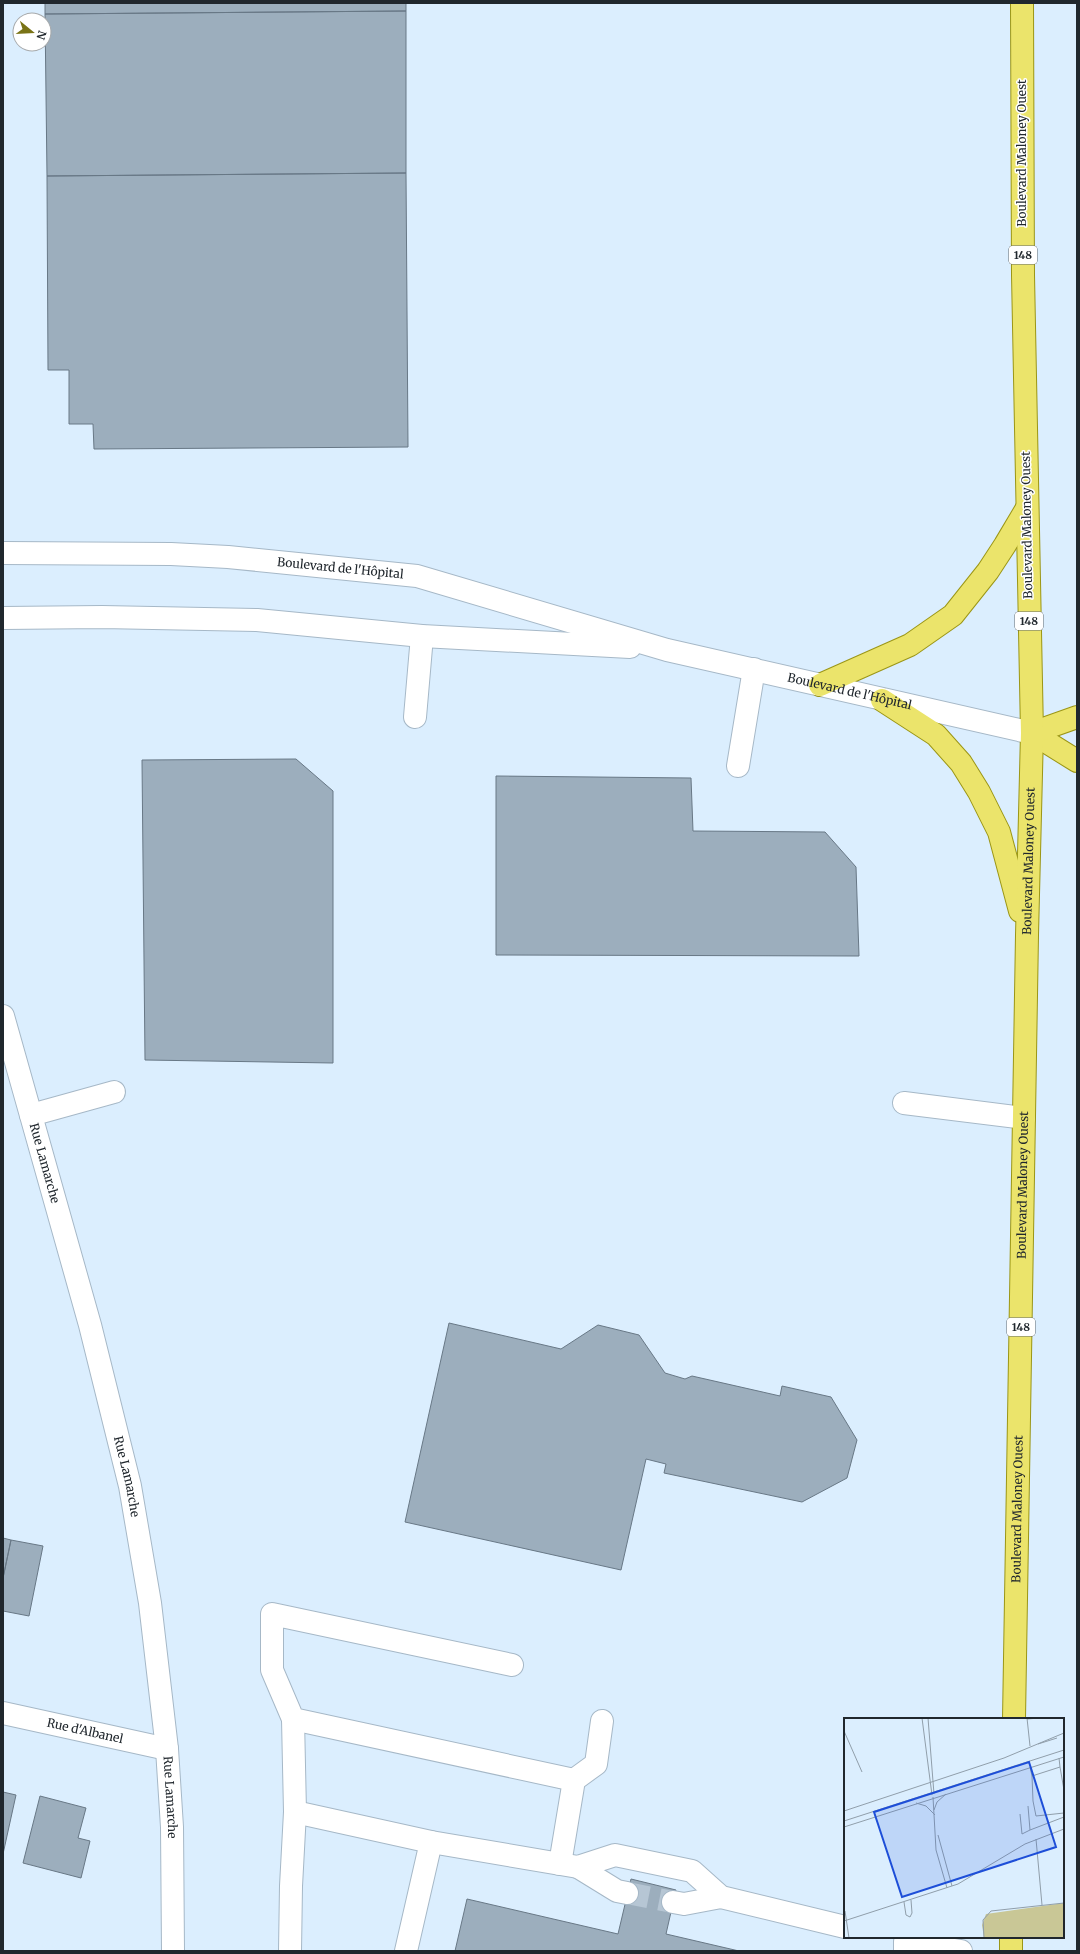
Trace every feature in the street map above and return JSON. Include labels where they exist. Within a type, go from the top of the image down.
[{"type":"main road","name":"Boulevard Maloney Ouest","points":[[1014,1718],[1027,935],[1032,733],[1023,275],[1022,3]]},
{"type":"main road","points":[[820,685],[910,645],[953,615],[992,565],[1027,508]]},
{"type":"main road","points":[[882,700],[936,735],[960,763],[979,792],[999,832],[1027,935]]},
{"type":"main road","points":[[1032,733],[1077,717]]},
{"type":"main road","name":"Boulevard de l'Hôpital","points":[[1032,733],[1077,761]]},
{"type":"main road","points":[[1011,1938],[1011,1951]]},
{"type":"street","name":"Boulevard de l'Hôpital","points":[[3,553],[171,554],[214,556],[417,576],[667,650],[1032,733]]},
{"type":"street","name":"Boulevard de l'Hôpital","points":[[3,618],[102,617],[257,620],[422,636],[667,650]]},
{"type":"street","points":[[416,717],[422,636]]},
{"type":"street","points":[[738,766],[754,669]]},
{"type":"street","name":"Rue Lamarche","points":[[3,1016],[90,1325],[130,1486],[150,1602],[167,1749],[172,1827],[173,1951]]},
{"type":"street","points":[[31,1115],[114,1092]]},
{"type":"street","points":[[904,1103],[1024,1118]]},
{"type":"street","points":[[290,1951],[291,1886],[295,1812],[293,1718],[272,1670],[272,1614],[512,1665]]},
{"type":"street","name":"Rue d'Albanel","points":[[3,1713],[167,1749]]},
{"type":"street","points":[[293,1718],[574,1780],[596,1764],[602,1721]]},
{"type":"street","points":[[569,1865],[574,1780]]},
{"type":"street","points":[[295,1812],[431,1842],[569,1865],[617,1891],[627,1893]]},
{"type":"street","points":[[406,1951],[431,1842]]},
{"type":"street","points":[[569,1865],[616,1855],[692,1871],[721,1897]]},
{"type":"street","points":[[673,1902],[684,1904],[721,1897],[844,1927]]},
{"type":"street","points":[[899,1943],[962,1951]]},
{"type":"building","points":[[45,3],[406,3],[406,11],[52,14],[52,12],[45,12]]},
{"type":"building","points":[[406,11],[406,173],[47,176],[45,52],[52,52],[52,14]]},
{"type":"building","points":[[406,173],[408,447],[94,449],[93,424],[69,424],[69,370],[48,370],[47,176]]},
{"type":"building","points":[[296,759],[333,791],[333,1063],[145,1060],[142,760]]},
{"type":"building","points":[[496,776],[691,778],[693,831],[825,832],[856,867],[859,956],[496,955]]},
{"type":"building","points":[[449,1323],[561,1349],[598,1325],[639,1335],[665,1373],[685,1379],[692,1376],[780,1396],[782,1386],[831,1397],[857,1440],[847,1478],[802,1502],[664,1473],[666,1464],[646,1459],[621,1570],[405,1522]]},
{"type":"building","points":[[3,1538],[11,1540],[3,1578]]},
{"type":"building","points":[[11,1540],[43,1546],[29,1616],[3,1611],[3,1578]]},
{"type":"building","points":[[3,1792],[16,1795],[3,1854]]},
{"type":"building","points":[[40,1796],[86,1808],[78,1838],[90,1841],[81,1878],[23,1863]]},
{"type":"building","points":[[631,1879],[676,1890],[666,1934],[739,1951],[455,1951],[467,1899],[618,1934]]},
{"type":"tunnel","points":[[627,1893],[673,1902]]}]
